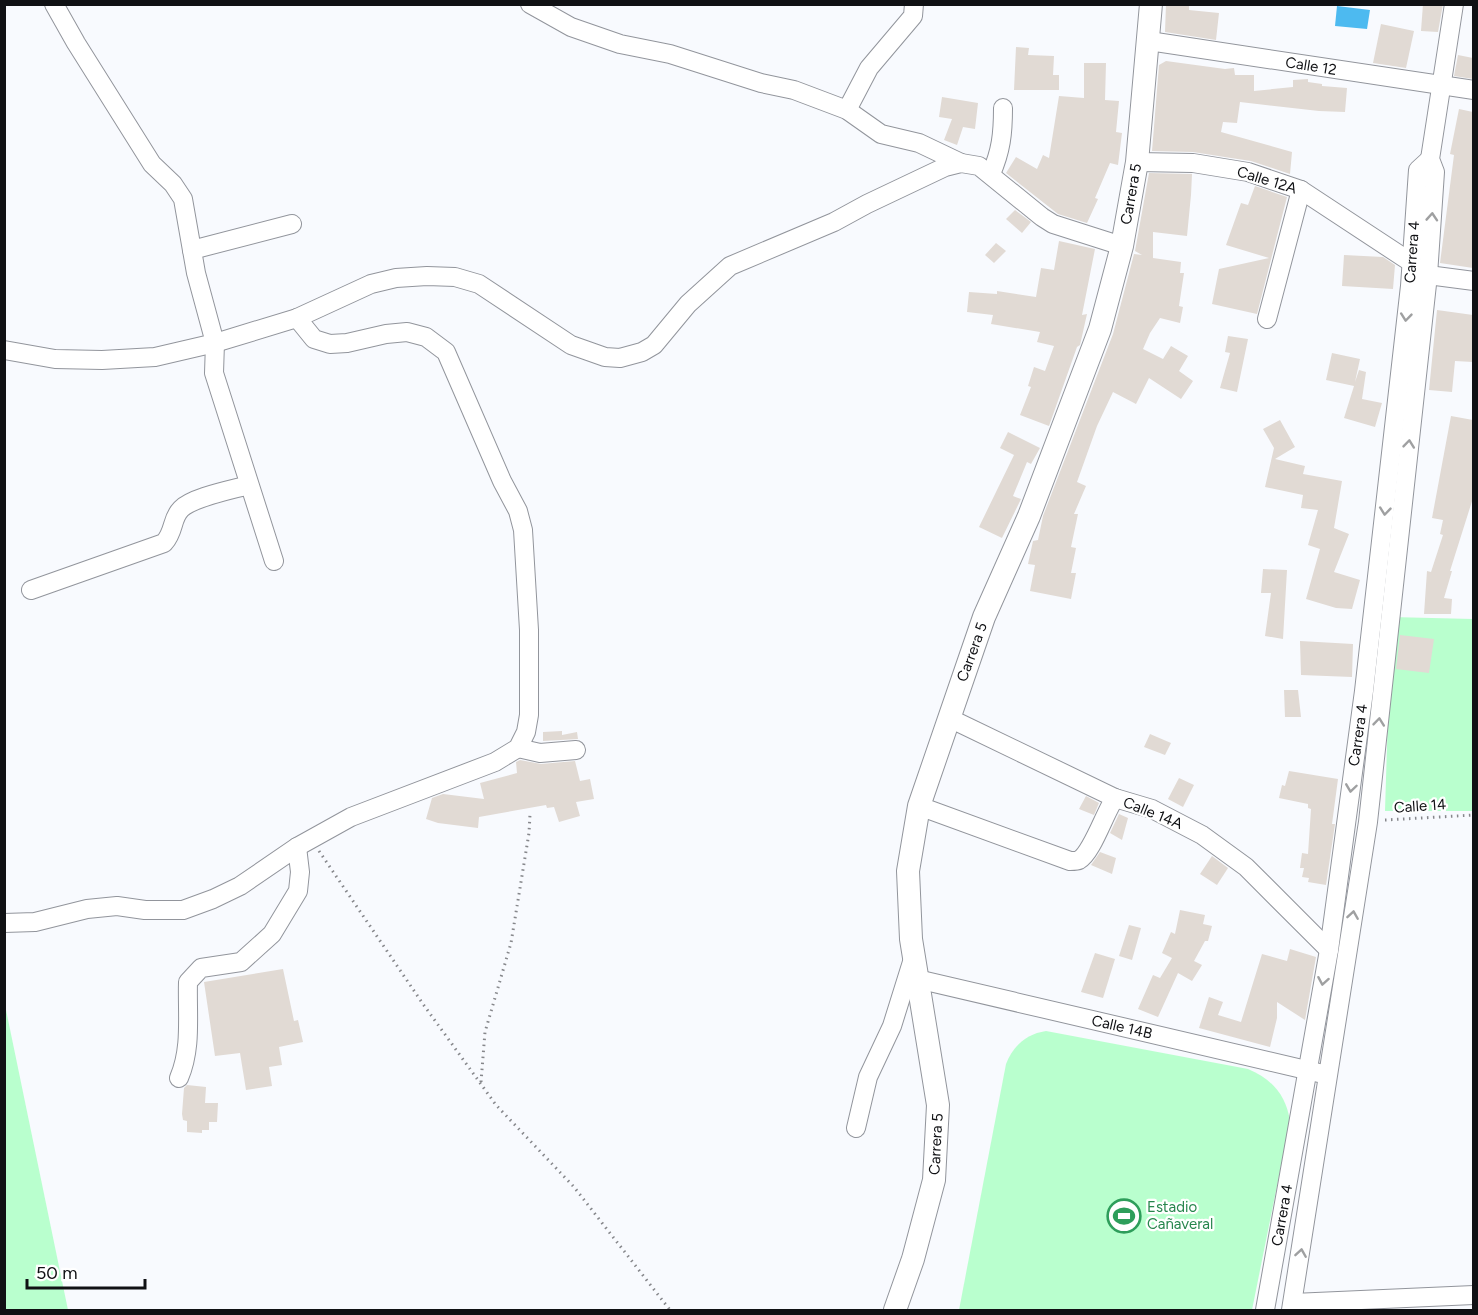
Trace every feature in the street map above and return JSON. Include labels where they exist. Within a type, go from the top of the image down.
[{"type":"main road","name":"Carrera 5","points":[[895,1311],[913,1259],[934,1180],[938,1105],[917,980],[908,871],[919,806],[984,617],[1029,516],[1068,419],[1100,329],[1122,246],[1137,162],[1151,4]]},
{"type":"street","points":[[54,4],[152,164],[173,184],[183,199],[195,273],[215,344],[214,373],[274,561]]},
{"type":"street","points":[[530,4],[571,27],[620,44],[670,54],[751,80],[794,90],[847,110],[881,134],[919,143],[962,163],[979,166],[1053,224],[1122,246]]},
{"type":"street","points":[[847,110],[869,68],[913,16],[914,4]]},
{"type":"street","name":"Carrera 4","points":[[1292,1307],[1368,822],[1428,275],[1435,172],[1430,159],[1454,4]]},
{"type":"street","name":"Calle 12","points":[[1149,41],[1473,90]]},
{"type":"street","points":[[991,174],[1000,152],[1003,108]]},
{"type":"street","name":"Carrera 4","points":[[1265,1311],[1329,950],[1364,691],[1412,263],[1418,170],[1430,159]]},
{"type":"street","name":"Calle 12A","points":[[1137,162],[1204,165],[1248,172],[1301,190],[1412,263]]},
{"type":"street","points":[[4,350],[55,359],[102,360],[155,357],[215,344],[297,318],[371,284],[396,278],[427,276],[455,277],[479,284],[571,345],[605,357],[620,358],[642,352],[654,345],[688,304],[730,266],[834,222],[931,173],[962,163]]},
{"type":"street","points":[[1267,319],[1301,190]]},
{"type":"street","points":[[192,250],[292,224]]},
{"type":"street","points":[[1428,275],[1473,281]]},
{"type":"street","points":[[4,923],[35,922],[87,909],[117,906],[145,910],[183,910],[240,886],[304,844],[351,817],[495,762],[518,748],[526,732],[529,715],[529,630],[523,530],[518,511],[502,481],[446,352],[426,337],[406,332],[330,344],[314,339],[297,318]]},
{"type":"street","points":[[31,590],[164,543],[171,535],[175,518],[182,508],[249,485]]},
{"type":"street","name":"Calle 14A","points":[[949,718],[1115,798],[1152,809],[1202,835],[1246,867],[1329,950]]},
{"type":"street","points":[[518,748],[540,753],[576,750]]},
{"type":"street","points":[[919,806],[1070,861],[1078,861],[1088,852],[1115,798]]},
{"type":"street","points":[[179,1078],[185,1064],[188,1042],[188,982],[201,968],[241,962],[272,934],[298,891],[304,844]]},
{"type":"street","points":[[856,1128],[868,1077],[892,1026],[914,955]]},
{"type":"street","name":"Calle 14B","points":[[917,980],[1328,1075]]},
{"type":"street","points":[[1292,1307],[1473,1295]]},
{"type":"path","points":[[481,1084],[485,1032],[511,943],[530,814]]},
{"type":"path","name":"Calle 14","points":[[1368,822],[1473,815]]},
{"type":"path","points":[[304,844],[496,1105],[574,1187],[670,1311]]},
{"type":"green space","points":[[1391,617],[1473,619],[1473,811],[1385,811]]},
{"type":"green space","points":[[5,1005],[68,1310],[5,1310]]},
{"type":"green space","name":"Estadio Cañaveral","points":[[1046,1031],[1248,1069],[1271,1083],[1276,1089],[1285,1103],[1290,1121],[1252,1310],[959,1310],[1006,1064],[1012,1052],[1021,1042],[1032,1035]]},
{"type":"water","points":[[1337,6],[1370,10],[1367,29],[1335,26]]},
{"type":"building","points":[[1166,4],[1189,4],[1189,10],[1219,13],[1216,40],[1165,32]]},
{"type":"building","points":[[1423,4],[1443,4],[1438,32],[1421,31]]},
{"type":"building","points":[[1381,24],[1414,31],[1406,68],[1373,63]]},
{"type":"building","points":[[1016,47],[1029,48],[1028,55],[1054,56],[1053,75],[1059,75],[1059,90],[1014,90]]},
{"type":"building","points":[[1458,55],[1473,58],[1473,79],[1454,76]]},
{"type":"building","points":[[1166,61],[1225,69],[1234,68],[1235,75],[1254,75],[1254,91],[1293,87],[1293,80],[1308,79],[1308,82],[1322,84],[1322,86],[1347,88],[1345,112],[1240,102],[1237,123],[1223,122],[1221,132],[1292,152],[1290,174],[1251,161],[1193,152],[1152,151],[1159,65]]},
{"type":"building","points":[[1084,63],[1106,63],[1105,100],[1119,101],[1116,132],[1122,133],[1118,165],[1110,163],[1087,223],[1058,214],[1006,173],[1016,157],[1037,169],[1043,155],[1049,158],[1059,96],[1084,98]]},
{"type":"building","points":[[942,97],[978,103],[975,129],[963,127],[957,145],[944,140],[952,119],[939,117]]},
{"type":"building","points":[[1459,109],[1473,112],[1473,268],[1440,263],[1454,155],[1450,154]]},
{"type":"building","points":[[1149,173],[1192,174],[1187,236],[1153,232],[1153,258],[1181,262],[1180,273],[1184,273],[1179,306],[1183,307],[1180,323],[1160,318],[1143,349],[1163,359],[1171,346],[1188,356],[1179,371],[1193,381],[1181,399],[1149,378],[1136,404],[1113,392],[1097,426],[1077,482],[1086,486],[1074,514],[1078,514],[1071,547],[1076,548],[1071,573],[1076,573],[1071,599],[1030,591],[1035,565],[1028,564],[1033,541],[1038,540],[1043,516],[1113,334],[1134,254],[1142,255],[1135,251]]},
{"type":"building","points":[[1255,186],[1287,197],[1257,314],[1212,304],[1219,269],[1269,258],[1226,245],[1241,203],[1248,205]]},
{"type":"building","points":[[1015,210],[1031,222],[1022,233],[1006,219]]},
{"type":"building","points":[[1059,241],[1095,249],[1082,315],[1087,314],[1080,345],[1077,347],[1049,426],[1020,415],[1031,387],[1028,386],[1034,367],[1045,371],[1054,346],[1037,342],[1040,332],[991,324],[993,315],[967,312],[969,292],[997,294],[997,291],[1036,297],[1041,268],[1054,270]]},
{"type":"building","points":[[996,243],[1006,251],[994,263],[985,255]]},
{"type":"building","points":[[1344,255],[1383,257],[1395,265],[1393,289],[1342,286]]},
{"type":"building","points":[[1437,310],[1473,315],[1473,362],[1455,361],[1452,392],[1429,390]]},
{"type":"building","points":[[1228,336],[1248,339],[1237,392],[1220,388],[1230,353],[1225,352]]},
{"type":"building","points":[[1332,353],[1360,359],[1355,382],[1359,370],[1366,372],[1362,399],[1382,403],[1375,427],[1344,418],[1354,386],[1326,380]]},
{"type":"building","points":[[1451,416],[1473,420],[1473,498],[1444,598],[1452,599],[1451,614],[1424,614],[1427,571],[1431,572],[1443,535],[1440,534],[1443,520],[1432,518]]},
{"type":"building","points":[[1280,420],[1295,447],[1275,459],[1305,466],[1303,474],[1342,481],[1334,528],[1349,534],[1334,572],[1360,580],[1352,609],[1336,608],[1306,599],[1320,549],[1308,545],[1318,510],[1301,508],[1303,495],[1265,487],[1274,448],[1263,429]]},
{"type":"building","points":[[1008,432],[1040,448],[1031,464],[1027,462],[1013,496],[1021,499],[1002,538],[979,527],[1014,455],[1000,448]]},
{"type":"building","points":[[1263,569],[1287,570],[1283,639],[1265,636],[1271,593],[1261,593]]},
{"type":"building","points":[[1400,635],[1434,639],[1429,673],[1396,669]]},
{"type":"building","points":[[1300,641],[1353,644],[1352,677],[1301,675]]},
{"type":"building","points":[[1284,690],[1298,690],[1301,717],[1285,717]]},
{"type":"building","points":[[562,731],[562,735],[577,732],[578,739],[543,741],[543,732]]},
{"type":"building","points":[[1150,734],[1171,743],[1165,755],[1144,747]]},
{"type":"building","points":[[520,760],[541,764],[575,761],[580,781],[590,779],[594,799],[576,802],[580,816],[559,822],[554,807],[547,808],[546,805],[479,817],[478,828],[438,823],[426,819],[432,798],[443,794],[484,799],[480,783],[517,773],[516,762]]},
{"type":"building","points":[[1289,771],[1338,779],[1332,824],[1335,824],[1326,885],[1308,882],[1309,878],[1302,877],[1304,868],[1300,868],[1302,853],[1308,854],[1311,809],[1308,808],[1308,804],[1279,798]]},
{"type":"building","points":[[1179,778],[1194,785],[1183,807],[1168,799]]},
{"type":"building","points":[[1086,796],[1099,803],[1094,815],[1079,809]]},
{"type":"building","points":[[1119,814],[1128,818],[1122,840],[1110,833]]},
{"type":"building","points":[[1100,852],[1116,858],[1112,874],[1091,865]]},
{"type":"building","points":[[1212,856],[1228,868],[1217,885],[1200,874]]},
{"type":"building","points":[[1180,910],[1205,915],[1203,924],[1212,926],[1208,941],[1205,941],[1194,961],[1202,965],[1192,981],[1178,973],[1158,1017],[1138,1009],[1153,975],[1160,978],[1172,958],[1162,953],[1171,932],[1175,934]]},
{"type":"building","points":[[1129,925],[1141,928],[1132,960],[1119,956]]},
{"type":"building","points":[[1290,949],[1316,957],[1305,1020],[1277,1002],[1277,1018],[1270,1047],[1199,1028],[1209,997],[1223,1002],[1218,1015],[1241,1022],[1262,954],[1287,961]]},
{"type":"building","points":[[1095,953],[1115,959],[1103,998],[1081,992]]},
{"type":"building","points":[[283,969],[294,1021],[298,1020],[303,1042],[279,1047],[282,1065],[269,1067],[272,1086],[246,1090],[240,1053],[215,1056],[204,982]]},
{"type":"building","points":[[187,1085],[206,1087],[205,1103],[218,1103],[217,1122],[209,1122],[209,1130],[202,1130],[202,1133],[187,1132],[187,1121],[183,1120],[184,1088]]},
{"type":"place","name":"Estadio Cañaveral","points":[[1124,1216]]}]
